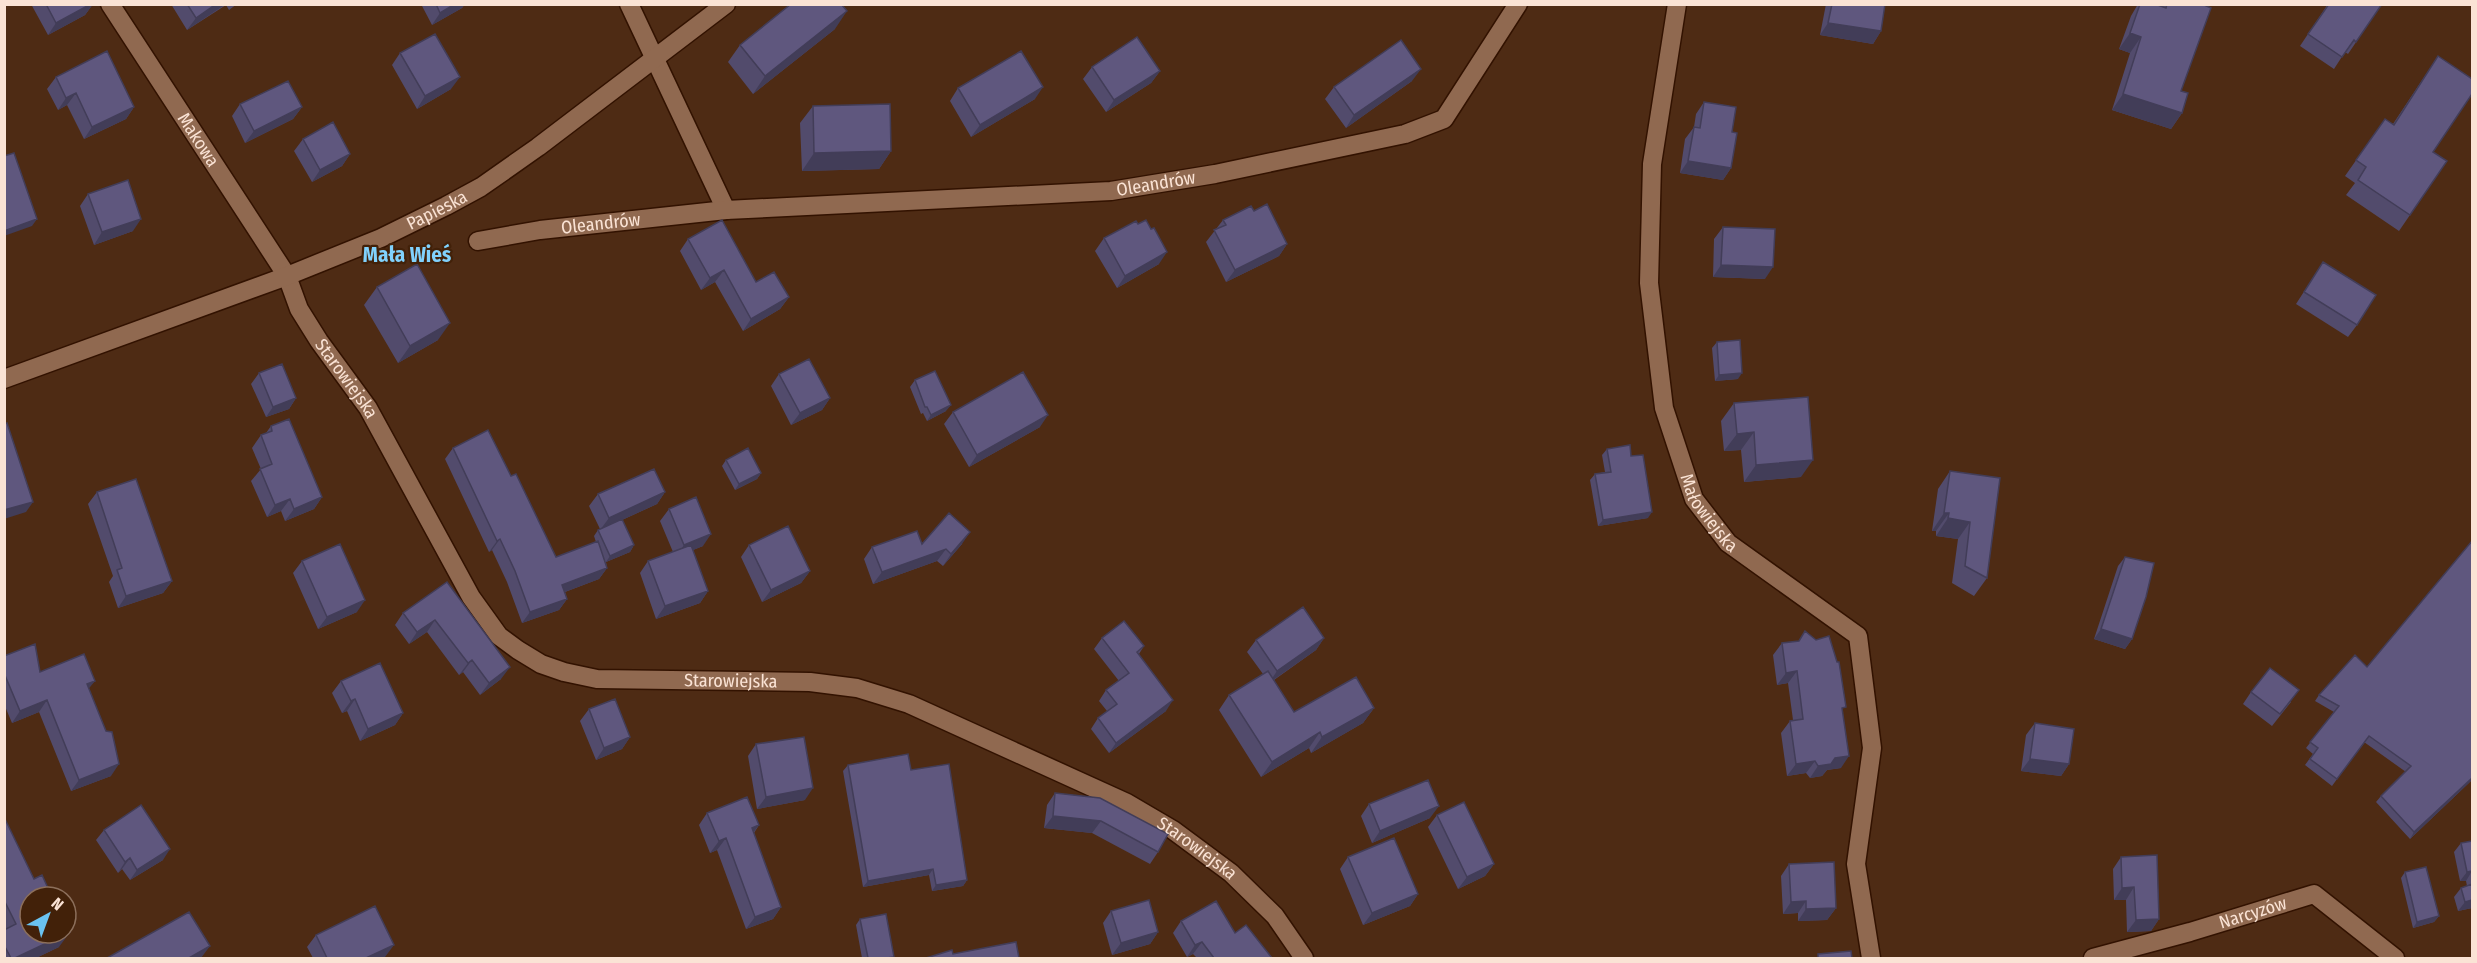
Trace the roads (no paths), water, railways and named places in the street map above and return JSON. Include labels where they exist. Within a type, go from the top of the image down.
[{"type":"street","name":"Makowa","points":[[110,4],[287,276]]},
{"type":"street","points":[[629,4],[726,210]]},
{"type":"street","name":"Papieska","points":[[4,379],[287,276],[381,238],[481,187],[655,60],[726,4]]},
{"type":"street","name":"Oleandrów","points":[[478,242],[540,231],[726,210],[1111,191],[1215,174],[1405,134],[1444,119],[1518,4]]},
{"type":"street","name":"Małowiejska","points":[[1677,4],[1652,164],[1649,284],[1664,408],[1694,498],[1728,543],[1858,636],[1872,748],[1856,864],[1871,958]]},
{"type":"street","name":"Starowiejska","points":[[287,276],[299,309],[319,342],[368,408],[471,597],[499,636],[518,650],[541,664],[597,679],[810,682],[856,688],[909,704],[1127,803],[1173,830],[1238,880],[1275,916],[1304,958]]},
{"type":"street","name":"Narcyzów","points":[[2093,958],[2190,932],[2314,894],[2395,958]]},
{"type":"district","name":"Mała Wieś","points":[[407,255]]}]
